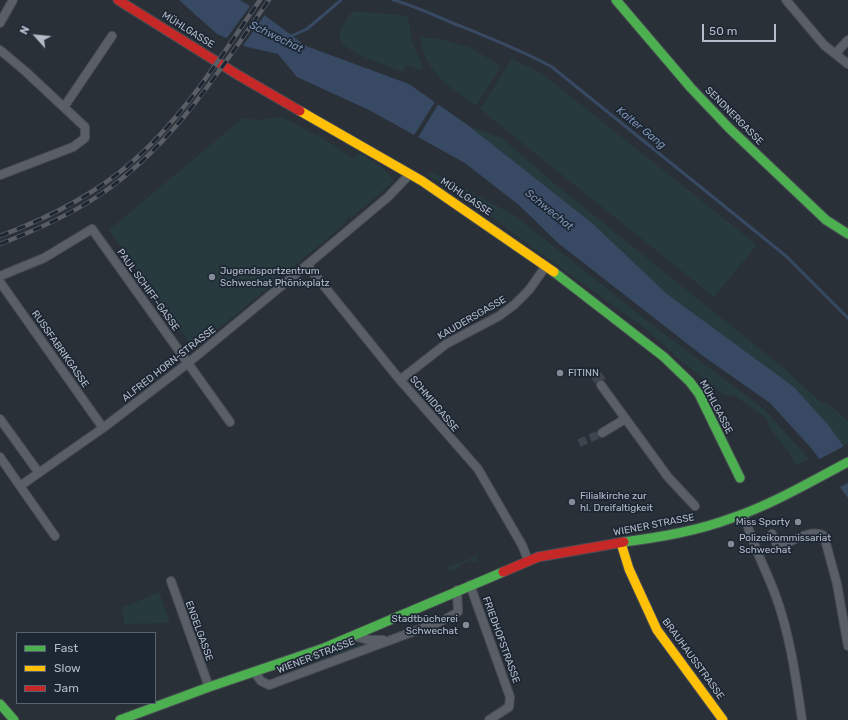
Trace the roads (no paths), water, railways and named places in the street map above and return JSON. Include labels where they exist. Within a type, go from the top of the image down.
[{"type":"street","points":[[0,23],[13,0]]},
{"type":"street","name":"MÜHLGASSE","points":[[118,0],[238,74],[445,196],[546,266],[664,357],[690,382],[699,394],[740,478]]},
{"type":"street","name":"SENDNERGASSE","points":[[616,0],[691,88],[728,128],[826,220],[848,234]]},
{"type":"street","points":[[786,0],[812,32],[848,64]]},
{"type":"street","points":[[64,107],[112,36]]},
{"type":"street","points":[[835,54],[848,40]]},
{"type":"street","points":[[0,50],[85,127],[85,138],[74,148],[0,175]]},
{"type":"street","name":"ALFRED HORN-STRASSE","points":[[20,486],[103,428],[309,268],[409,175]]},
{"type":"street","name":"PAUL SCHIFF-GASSE","points":[[0,276],[44,258],[92,229],[230,422]]},
{"type":"street","name":"KAUDERSGASSE","points":[[400,380],[446,344],[499,316],[514,305],[529,290],[546,266]]},
{"type":"street","name":"SCHMIDGASSE","points":[[309,268],[400,380],[486,481],[522,545],[528,560]]},
{"type":"street","name":"RUSSFABRIKGASSE","points":[[0,282],[103,428]]},
{"type":"street","points":[[601,385],[668,477],[695,506]]},
{"type":"street","points":[[0,419],[39,473]]},
{"type":"street","points":[[602,433],[625,419]]},
{"type":"street","points":[[0,457],[55,536]]},
{"type":"street","name":"WIENER STRASSE","points":[[120,720],[352,636],[528,560],[560,551],[668,535],[715,524],[744,514],[848,462]]},
{"type":"street","points":[[744,514],[747,530],[775,594],[785,626],[792,657],[802,720]]},
{"type":"street","points":[[772,534],[778,547],[811,533],[818,532],[824,536],[837,584],[848,646]]},
{"type":"street","name":"BRAUHAUSSTRASSE","points":[[621,543],[628,569],[657,630],[723,720]]},
{"type":"street","name":"ENGELGASSE","points":[[171,581],[209,687]]},
{"type":"street","name":"FRIEDHOFSTRASSE","points":[[470,585],[501,668],[510,702],[509,707],[489,720]]},
{"type":"street","name":"WIENER STRASSE","points":[[255,672],[261,681],[269,685],[334,662],[455,614],[459,609],[457,590]]},
{"type":"street","name":"WIENER STRASSE","points":[[352,636],[369,640],[388,640]]},
{"type":"street","points":[[0,704],[14,720]]},
{"type":"water","name":"Schwechat","points":[[179,0],[240,0],[263,14],[306,46],[409,84],[469,126],[592,223],[667,294],[794,387],[829,426],[848,452],[848,498],[812,449],[770,403],[703,356],[558,243],[520,206],[465,163],[369,110],[297,77],[278,54],[247,47],[217,34]]},
{"type":"waterway","name":"Kalter Gang","points":[[289,37],[307,29],[341,0]]},
{"type":"waterway","name":"Kalter Gang","points":[[393,0],[415,7],[502,43],[552,67],[786,256],[848,318]]},
{"type":"tunnel","points":[[597,380],[605,374]]},
{"type":"tunnel","points":[[594,375],[601,385]]},
{"type":"tunnel","points":[[579,443],[602,433]]},
{"type":"railway","points":[[0,236],[53,214],[86,196],[132,162],[151,144],[185,106],[260,0]]},
{"type":"railway","points":[[0,244],[50,223],[87,203],[125,176],[149,155],[192,106],[232,54],[269,0]]},
{"type":"place","name":"Jugendsportzentrum Schwechat Phönixplatz","points":[[212,277]]},
{"type":"place","name":"FITINN","points":[[560,373]]},
{"type":"place","name":"Filialkirche zur hl. Dreifaltigkeit","points":[[572,502]]},
{"type":"place","name":"Miss Sporty","points":[[798,522]]},
{"type":"place","name":"Polizeikommissariat Schwechat","points":[[731,544]]},
{"type":"place","name":"Stadtbücherei Schwechat","points":[[466,625]]}]
